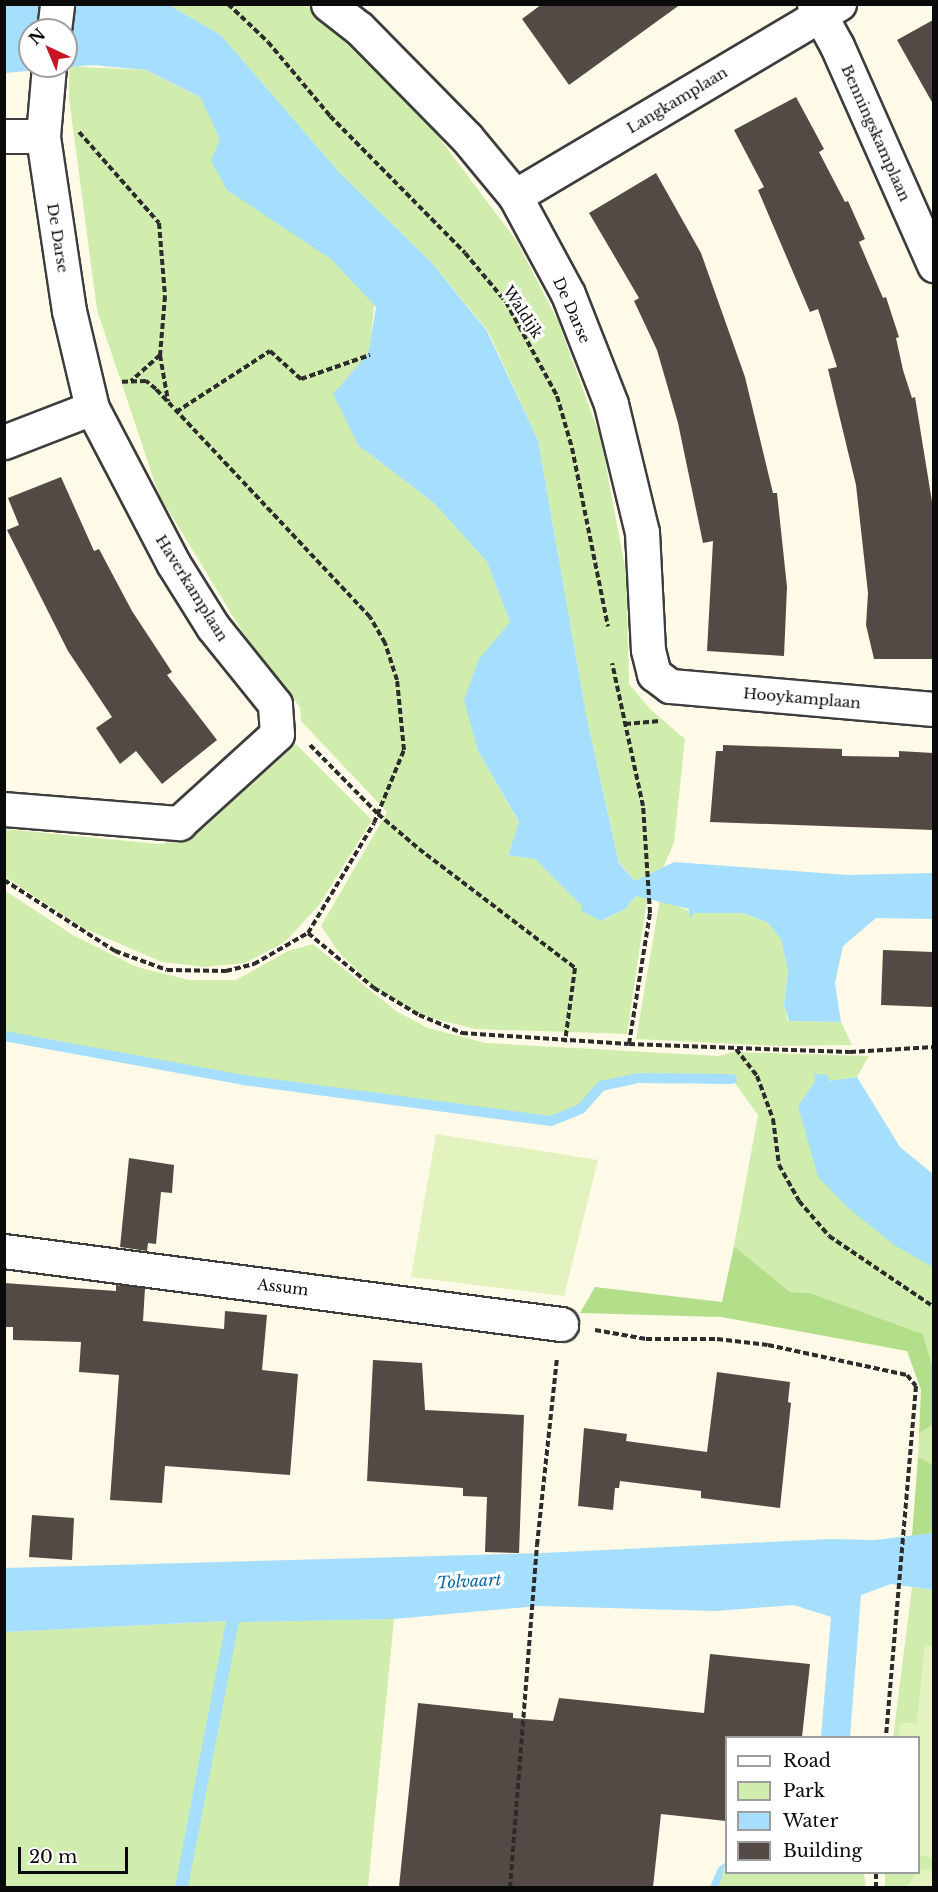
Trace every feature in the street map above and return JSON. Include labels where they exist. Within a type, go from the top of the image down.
[{"type":"street","name":"De Darse","points":[[328,4],[359,28],[418,87],[515,196],[567,294],[611,404],[642,532],[648,650],[654,674],[670,686]]},
{"type":"street","name":"Langkamplaan","points":[[515,196],[825,8]]},
{"type":"street","name":"Benningskamplaan","points":[[825,8],[933,265]]},
{"type":"street","name":"De Darse","points":[[47,78],[43,136],[69,311],[92,408]]},
{"type":"street","points":[[4,136],[43,136]]},
{"type":"street","points":[[4,442],[92,408]]},
{"type":"street","name":"Haverkamplaan","points":[[92,408],[173,563],[213,627],[275,704],[277,734]]},
{"type":"street","name":"Hooykamplaan","points":[[670,686],[933,709]]},
{"type":"street","points":[[4,809],[179,823],[277,734]]},
{"type":"street","name":"Assum","points":[[4,1251],[561,1324]]},
{"type":"path","name":"Waldijk","points":[[228,4],[268,42],[330,116],[465,253],[506,302],[557,396],[572,448],[609,637]]},
{"type":"path","points":[[43,136],[79,132],[159,223],[165,296],[160,355],[168,403]]},
{"type":"path","points":[[176,412],[270,351],[301,379],[370,355]]},
{"type":"path","points":[[130,381],[160,355]]},
{"type":"path","points":[[4,880],[115,951],[168,970],[226,971],[254,964],[308,933],[378,814],[404,750],[397,680],[386,643],[370,617],[325,567],[146,381],[112,383],[92,408]]},
{"type":"path","points":[[612,659],[643,806],[650,913],[629,1044]]},
{"type":"path","points":[[277,734],[300,735],[378,814],[575,968],[565,1042]]},
{"type":"path","points":[[308,933],[374,988],[419,1016],[462,1033],[565,1042],[586,1039],[629,1044],[736,1049],[850,1052],[933,1047]]},
{"type":"path","points":[[736,1049],[757,1076],[774,1119],[779,1165],[799,1201],[829,1236],[933,1307]]},
{"type":"path","points":[[510,1887],[537,1545],[561,1324],[646,1339],[717,1340],[824,1355],[907,1375],[916,1386],[886,1736]]},
{"type":"green space","points":[[169,5],[310,5],[404,91],[516,240],[559,323],[601,439],[626,573],[629,684],[651,710],[685,739],[674,843],[646,906],[627,1034],[475,1029],[419,1015],[374,988],[337,950],[321,926],[387,812],[301,721],[300,707],[256,654],[159,495],[97,310],[69,98],[69,78],[78,78],[78,64],[80,67],[146,70],[200,97],[305,232],[375,300],[358,445],[434,503],[487,562],[510,622],[478,751],[519,823],[508,855],[535,859],[602,921],[625,909],[636,896],[635,881],[619,862],[587,719],[538,440],[488,331],[431,262],[339,172],[221,35]]},
{"type":"green space","points":[[296,744],[372,820],[319,905],[285,942],[245,963],[205,967],[162,962],[83,928],[5,877],[5,829],[159,844],[180,841],[203,829]]},
{"type":"green space","points":[[4,890],[73,935],[137,967],[189,980],[236,980],[288,951],[313,944],[396,1011],[428,1028],[486,1043],[719,1056],[733,1052],[869,1056],[857,1077],[828,1081],[814,1074],[933,1241],[933,1369],[923,1334],[810,1293],[790,1292],[734,1246],[758,1115],[732,1079],[637,1078],[601,1086],[581,1109],[551,1121],[243,1080],[5,1036]]},
{"type":"green space","points":[[660,899],[694,913],[743,913],[767,922],[781,939],[788,972],[784,1005],[788,1021],[841,1022],[852,1045],[779,1046],[636,1039]]},
{"type":"green space","points":[[436,1134],[598,1160],[564,1296],[411,1277]]},
{"type":"green space","points":[[734,1246],[790,1292],[810,1293],[923,1334],[933,1369],[933,1425],[919,1433],[921,1390],[907,1351],[721,1317],[580,1313],[595,1287],[722,1302]]},
{"type":"green space","points":[[933,1425],[933,1465],[918,1457],[919,1433]]},
{"type":"green space","points":[[918,1457],[933,1465],[933,1533],[912,1536]]},
{"type":"green space","points":[[912,1587],[933,1590],[933,1647],[925,1646],[917,1724],[901,1723],[899,1736],[893,1736]]},
{"type":"green space","points":[[394,1619],[368,1887],[5,1887],[4,1632],[226,1621]]},
{"type":"green space","points":[[925,1645],[934,1647],[933,1857],[920,1855],[920,1736],[899,1736],[901,1723],[917,1724]]},
{"type":"green space","points":[[920,1855],[933,1857],[933,1869],[920,1871]]},
{"type":"green space","points":[[933,1869],[933,1887],[906,1887],[917,1874],[920,1874],[920,1871]]},
{"type":"green space","points":[[725,1870],[725,1874],[864,1874],[866,1887],[719,1887],[718,1880]]},
{"type":"green space","points":[[885,1874],[916,1874],[906,1888],[885,1887]]},
{"type":"water","points":[[5,5],[169,5],[221,35],[339,172],[431,262],[487,331],[538,440],[587,719],[619,863],[635,881],[674,862],[847,875],[933,873],[933,919],[876,918],[843,946],[835,983],[841,1022],[789,1021],[784,1005],[788,972],[781,939],[767,922],[743,913],[694,913],[690,919],[689,909],[636,896],[625,909],[601,921],[581,911],[581,905],[535,859],[508,855],[519,822],[478,751],[464,700],[479,659],[510,622],[487,562],[434,503],[358,445],[333,394],[368,354],[376,307],[331,259],[227,190],[211,161],[220,139],[200,97],[146,70],[92,65],[78,66],[78,18],[18,18],[18,72],[5,73]]},
{"type":"water","points":[[814,1074],[828,1075],[829,1081],[857,1077],[900,1147],[933,1174],[933,1267],[894,1245],[847,1207],[818,1177],[798,1106],[815,1082]]},
{"type":"water","name":"Tolvaart","points":[[933,1533],[933,1590],[891,1584],[861,1595],[850,1736],[821,1736],[831,1617],[794,1605],[715,1611],[539,1606],[394,1619],[239,1622],[188,1887],[175,1887],[226,1621],[5,1632],[5,1568],[542,1553],[830,1539],[875,1540]]},
{"type":"water","points":[[725,1863],[719,1887],[710,1887],[718,1868]]},
{"type":"building","points":[[542,4],[681,4],[569,85],[522,19]]},
{"type":"building","points":[[933,20],[933,104],[897,40]]},
{"type":"building","points":[[796,97],[824,149],[819,152],[845,202],[848,201],[865,239],[859,242],[883,298],[886,297],[899,337],[896,338],[903,370],[912,398],[915,397],[933,508],[933,659],[874,659],[866,625],[868,593],[856,485],[828,369],[837,367],[818,309],[810,312],[758,190],[764,187],[734,130]]},
{"type":"building","points":[[656,173],[701,253],[745,377],[773,493],[777,493],[787,587],[784,656],[707,651],[713,541],[703,543],[678,423],[657,350],[634,301],[639,298],[589,213]]},
{"type":"building","points":[[61,477],[94,551],[99,549],[132,611],[172,672],[167,675],[217,740],[162,784],[136,751],[120,764],[96,728],[112,717],[68,651],[7,530],[19,525],[8,498]]},
{"type":"building","points":[[723,745],[842,749],[842,756],[899,757],[899,751],[933,753],[933,830],[710,822],[716,751],[723,751]]},
{"type":"building","points":[[883,950],[933,952],[933,1007],[881,1005]]},
{"type":"building","points":[[129,1158],[174,1165],[172,1193],[161,1192],[156,1244],[148,1243],[147,1251],[120,1247]]},
{"type":"building","points":[[4,1283],[116,1291],[116,1285],[145,1288],[143,1321],[224,1329],[225,1311],[267,1315],[262,1370],[298,1374],[290,1475],[165,1466],[162,1503],[110,1500],[119,1375],[79,1372],[81,1342],[13,1340],[13,1327],[4,1327]]},
{"type":"building","points":[[373,1360],[422,1363],[425,1410],[524,1415],[519,1553],[485,1552],[487,1497],[463,1496],[463,1488],[367,1481]]},
{"type":"building","points":[[717,1372],[790,1382],[788,1402],[791,1403],[780,1508],[701,1498],[701,1491],[620,1481],[619,1488],[615,1488],[613,1510],[578,1506],[584,1428],[627,1434],[626,1441],[707,1452]]},
{"type":"building","points":[[32,1515],[74,1518],[72,1560],[29,1557]]},
{"type":"building","points":[[710,1654],[810,1664],[802,1736],[725,1736],[725,1821],[661,1814],[653,1887],[399,1887],[418,1703],[513,1713],[513,1718],[553,1721],[559,1698],[704,1713]]},
{"type":"waterway","points":[[4,1036],[243,1080],[551,1121],[581,1109],[601,1086],[638,1078],[732,1079]]}]
